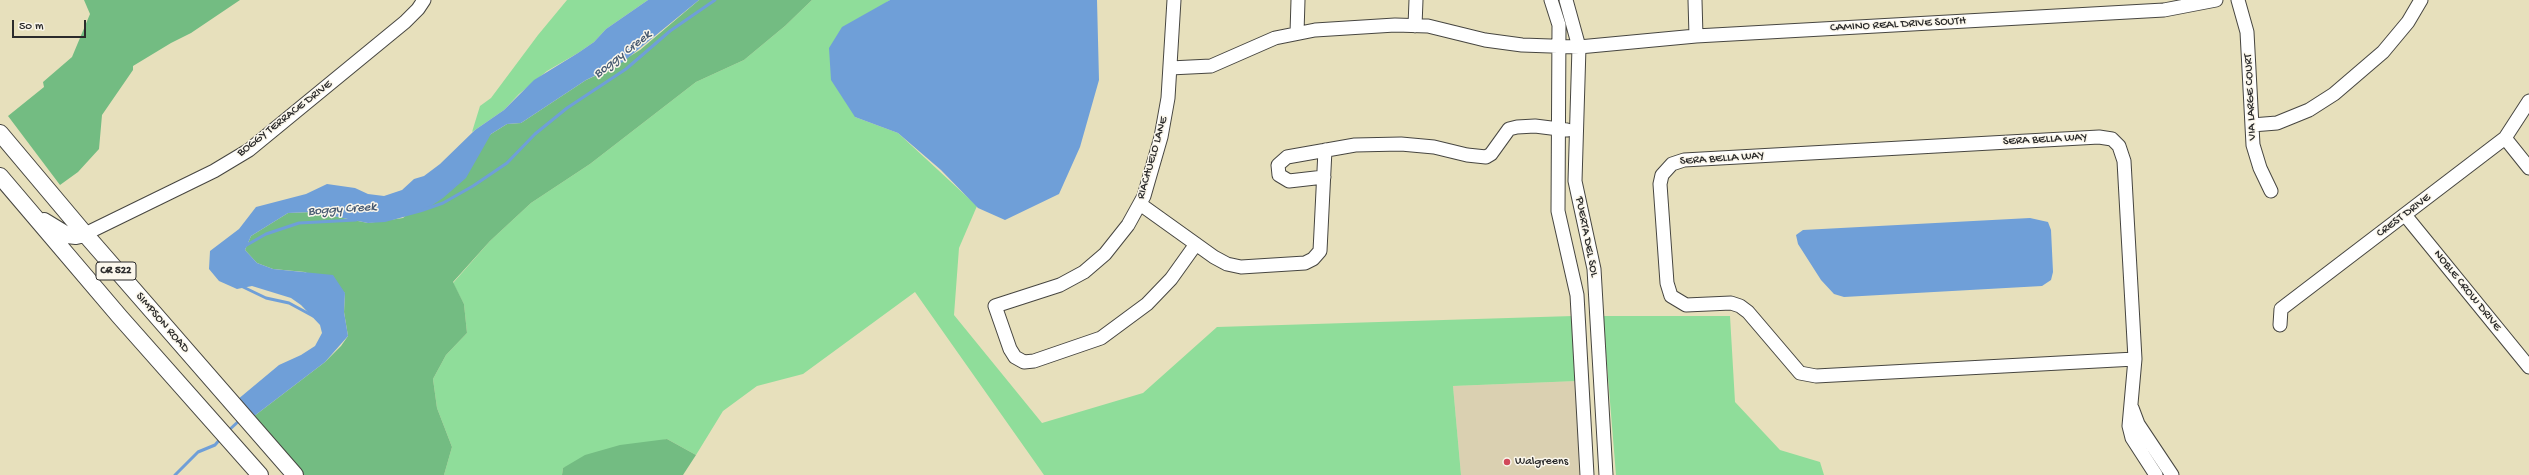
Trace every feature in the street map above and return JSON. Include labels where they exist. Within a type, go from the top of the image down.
[{"type":"main road","name":"SIMPSON ROAD","points":[[0,133],[84,234],[295,475]]},
{"type":"main road","name":"CR 522","points":[[0,176],[120,317],[257,472]]},
{"type":"main road","points":[[23,203],[55,229],[76,236],[84,234]]},
{"type":"street","name":"BOGGY TERRACE DRIVE","points":[[84,234],[214,171],[249,150],[405,22],[418,10],[424,0]]},
{"type":"street","name":"RIACHUELO LANE","points":[[1174,0],[1168,98],[1162,136],[1140,204],[1128,225],[1105,254],[1084,272],[1060,284],[995,306],[1015,357],[1024,362],[1034,362],[1082,346],[1123,324],[1171,279],[1196,244]]},
{"type":"street","points":[[1297,34],[1298,0]]},
{"type":"street","points":[[1415,26],[1416,0]]},
{"type":"street","name":"PUERTA DEL SOL","points":[[1551,0],[1559,25],[1560,47],[1558,211],[1577,295],[1587,475]]},
{"type":"street","name":"PUERTA DEL SOL","points":[[1566,0],[1579,47],[1575,182],[1592,258],[1599,333],[1606,475]]},
{"type":"street","points":[[1695,0],[1696,36]]},
{"type":"street","name":"CAMINO REAL DRIVE SOUTH","points":[[1170,68],[1211,66],[1275,38],[1323,29],[1428,26],[1515,44],[1579,47],[1696,36],[2164,10],[2216,0]]},
{"type":"street","name":"VIA LARGE COURT","points":[[2238,0],[2248,32],[2254,151],[2271,191]]},
{"type":"street","points":[[2252,125],[2278,123],[2309,110],[2334,94],[2383,52],[2408,22],[2421,0]]},
{"type":"street","name":"CREST DRIVE","points":[[2280,325],[2281,309],[2505,138],[2529,101]]},
{"type":"street","points":[[1324,177],[1289,181],[1279,175],[1278,165],[1287,157],[1355,145],[1401,144],[1434,147],[1467,155],[1486,157],[1491,154],[1509,129],[1517,126],[1535,126],[1576,132]]},
{"type":"street","name":"SERA BELLA WAY","points":[[2135,358],[1816,376],[1800,373],[1748,312],[1740,306],[1731,303],[1686,305],[1671,296],[1667,283],[1660,184],[1662,175],[1672,164],[1684,160],[2108,138],[2116,142],[2123,155],[2135,358],[2129,426],[2132,438],[2156,475]]},
{"type":"street","points":[[2505,138],[2529,168]]},
{"type":"street","points":[[1140,204],[1227,264],[1241,267],[1305,263],[1313,259],[1320,251],[1325,150]]},
{"type":"street","name":"NOBLE CROW DRIVE","points":[[2406,215],[2529,367]]},
{"type":"street","points":[[1570,262],[1592,258]]},
{"type":"street","name":"SERA BELLA WAY","points":[[2131,407],[2138,424],[2172,475]]},
{"type":"shaded area","points":[[1577,381],[1582,475],[1461,475],[1453,386]]},
{"type":"green space","points":[[84,0],[240,0],[191,33],[133,66],[133,70],[102,115],[99,149],[78,172],[60,185],[8,116],[44,87],[43,82],[72,57],[90,14]]},
{"type":"green space","points":[[567,0],[648,0],[606,29],[594,42],[547,71],[519,94],[504,110],[472,132],[480,106],[491,98],[538,35]]},
{"type":"green space","points":[[699,0],[812,0],[785,26],[744,60],[696,82],[590,164],[531,203],[490,241],[453,282],[464,304],[467,333],[446,355],[433,379],[437,408],[452,447],[444,475],[288,475],[245,423],[325,362],[341,346],[348,336],[344,312],[345,293],[305,272],[273,269],[257,263],[245,250],[251,236],[288,213],[313,212],[368,223],[403,218],[491,134],[507,124],[521,123],[586,80],[606,71],[640,50]]},
{"type":"green space","points":[[812,0],[890,0],[887,2],[855,117],[898,133],[977,206],[959,248],[954,315],[1042,423],[1143,393],[1217,327],[1573,316],[1577,381],[1453,386],[1461,475],[1044,475],[915,292],[803,374],[757,386],[723,411],[696,455],[667,439],[563,468],[562,475],[444,475],[452,447],[437,408],[433,379],[446,355],[467,333],[464,304],[453,283],[490,241],[531,203],[590,164],[696,82],[744,60],[785,26]]},
{"type":"green space","points":[[1603,316],[1730,316],[1735,402],[1780,450],[1820,462],[1824,475],[1616,475]]},
{"type":"green space","points":[[667,439],[696,455],[683,475],[562,475],[563,468],[585,455],[620,445]]},
{"type":"water","points":[[648,0],[699,0],[623,62],[586,80],[521,123],[507,124],[491,134],[466,178],[443,198],[422,212],[385,222],[368,223],[313,212],[288,213],[251,236],[245,250],[257,263],[273,269],[333,275],[345,293],[344,312],[348,336],[325,362],[245,423],[231,405],[279,365],[301,355],[315,346],[322,333],[320,325],[301,305],[291,298],[252,286],[237,289],[219,281],[209,269],[210,251],[239,229],[256,207],[306,194],[327,184],[355,188],[368,194],[384,196],[402,190],[414,179],[424,176],[440,164],[475,130],[504,110],[534,80],[594,42],[606,29]]},
{"type":"water","points":[[890,0],[1097,0],[1099,80],[1080,147],[1059,194],[1005,220],[978,208],[941,170],[898,133],[855,117],[831,80],[829,48],[842,27]]},
{"type":"water","points":[[2030,218],[2048,222],[2051,230],[2053,272],[2051,280],[2042,286],[1844,297],[1834,294],[1821,280],[1798,244],[1796,235],[1803,230]]},
{"type":"waterway","name":"Boggy Creek","points":[[423,210],[443,203],[473,186],[507,163],[535,134],[567,108],[626,69],[670,31],[715,0]]},
{"type":"waterway","name":"Boggy Creek","points":[[245,246],[266,234],[299,223],[356,220]]},
{"type":"waterway","name":"Boggy Creek","points":[[241,286],[266,298],[289,303],[313,316]]},
{"type":"waterway","name":"Boggy Creek","points":[[228,431],[241,419]]},
{"type":"waterway","name":"Boggy Creek","points":[[175,475],[198,452],[215,445],[221,438]]},
{"type":"place","name":"Walgreens","points":[[1507,462]]}]
